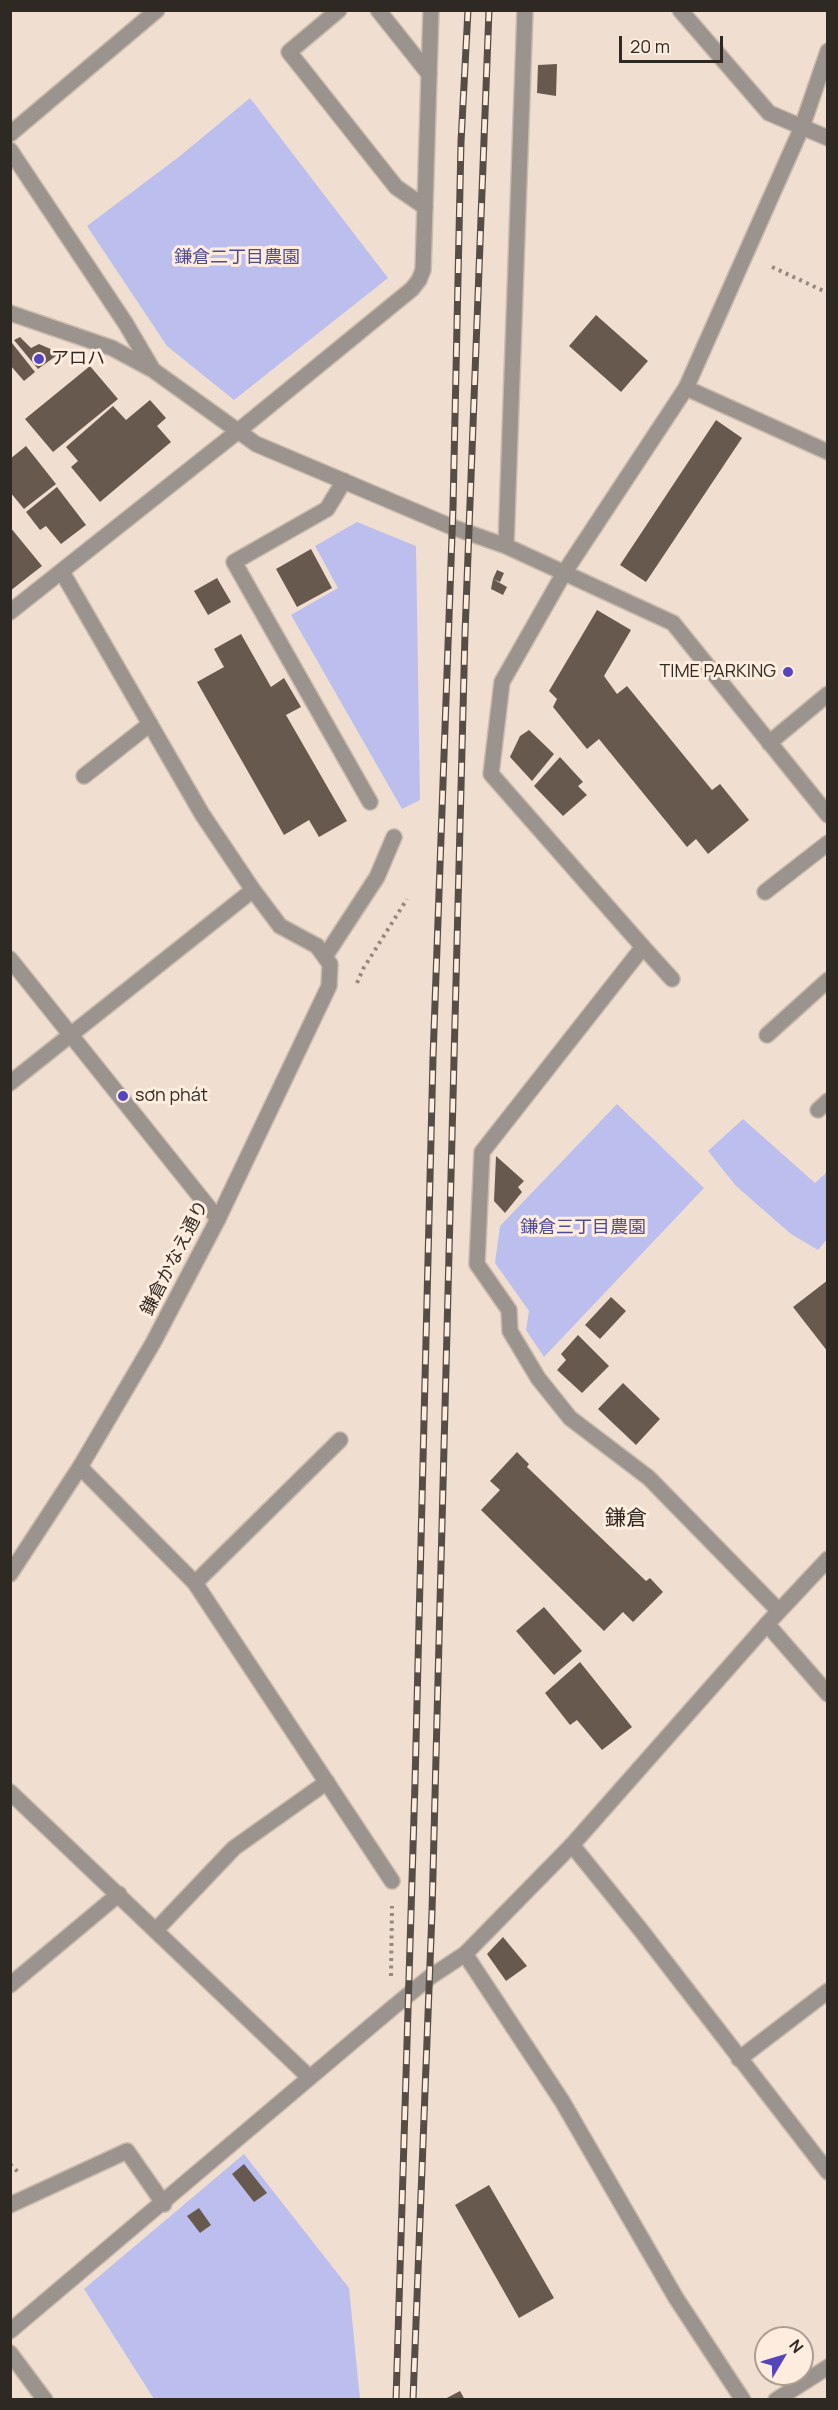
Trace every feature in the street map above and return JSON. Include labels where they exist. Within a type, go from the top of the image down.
[{"type":"street","points":[[10,134],[157,10]]},
{"type":"street","points":[[339,10],[288,52],[396,187],[425,207]]},
{"type":"street","points":[[378,10],[429,74]]},
{"type":"street","points":[[10,612],[237,432],[412,289],[420,280],[423,270],[431,10]]},
{"type":"street","points":[[506,546],[525,10]]},
{"type":"street","points":[[680,10],[769,113],[828,138]]},
{"type":"street","points":[[672,979],[491,774],[502,682],[564,573],[686,388],[802,127],[828,51]]},
{"type":"street","points":[[10,150],[126,324],[153,370]]},
{"type":"street","points":[[10,313],[112,348],[153,370],[256,444],[452,527],[506,546],[673,623],[828,815]]},
{"type":"street","points":[[686,388],[828,452]]},
{"type":"street","points":[[344,481],[327,509],[234,562],[370,802]]},
{"type":"street","points":[[62,572],[202,814],[280,926],[321,951],[377,877],[394,837]]},
{"type":"street","points":[[769,743],[828,694]]},
{"type":"street","points":[[84,776],[150,724]]},
{"type":"street","points":[[765,892],[828,843]]},
{"type":"street","points":[[10,1083],[253,890]]},
{"type":"street","points":[[643,947],[482,1152],[477,1264],[509,1310],[510,1331],[538,1378],[570,1418],[649,1478],[779,1611]]},
{"type":"street","name":"鎌倉かなえ通り","points":[[10,1574],[80,1467],[153,1343],[218,1219],[329,986],[330,964],[321,951]]},
{"type":"street","points":[[10,959],[218,1219]]},
{"type":"street","points":[[767,1035],[828,980]]},
{"type":"street","points":[[195,1583],[340,1440]]},
{"type":"street","points":[[80,1467],[195,1583],[393,1881]]},
{"type":"street","points":[[10,2331],[164,2204],[391,2009],[430,1977],[465,1954],[572,1845],[767,1624],[828,1559]]},
{"type":"street","points":[[767,1624],[828,1694]]},
{"type":"street","points":[[156,1930],[234,1848],[327,1782]]},
{"type":"street","points":[[10,1792],[309,2078]]},
{"type":"street","points":[[572,1845],[828,2172]]},
{"type":"street","points":[[10,1985],[119,1894]]},
{"type":"street","points":[[465,1954],[561,2101],[676,2298],[742,2400]]},
{"type":"street","points":[[739,2059],[828,1991]]},
{"type":"street","points":[[10,2205],[127,2151],[164,2204]]},
{"type":"street","points":[[10,2353],[45,2400]]},
{"type":"street","points":[[776,2400],[828,2367]]},
{"type":"path","points":[[772,267],[828,293]]},
{"type":"path","points":[[356,985],[363,969],[408,899]]},
{"type":"path","points":[[391,2009],[393,1881]]},
{"type":"green space","name":"鎌倉二丁目農園","points":[[250,98],[388,278],[234,400],[167,346],[87,226],[180,156]]},
{"type":"green space","points":[[357,522],[416,546],[420,800],[402,809],[291,615],[338,588],[315,546]]},
{"type":"green space","name":"鎌倉三丁目農園","points":[[617,1104],[704,1188],[544,1357],[526,1330],[529,1311],[495,1263],[500,1226]]},
{"type":"green space","points":[[743,1119],[815,1183],[827,1172],[827,1239],[818,1250],[791,1234],[736,1186],[708,1151]]},
{"type":"green space","points":[[244,2154],[349,2288],[360,2399],[154,2399],[84,2289]]},
{"type":"building","points":[[557,64],[556,96],[537,93],[538,65]]},
{"type":"building","points":[[596,315],[648,361],[621,392],[569,346]]},
{"type":"building","points":[[20,337],[31,348],[39,344],[60,353],[38,369],[14,340]]},
{"type":"building","points":[[12,343],[35,372],[24,381],[10,365]]},
{"type":"building","points":[[90,366],[118,399],[53,452],[25,419]]},
{"type":"building","points":[[150,400],[166,418],[157,426],[171,442],[100,502],[71,467],[78,461],[66,447],[113,406],[126,420]]},
{"type":"building","points":[[716,420],[742,438],[646,582],[620,565]]},
{"type":"building","points":[[26,446],[56,484],[24,509],[10,492],[10,459]]},
{"type":"building","points":[[57,487],[86,525],[61,544],[46,526],[40,530],[26,512]]},
{"type":"building","points":[[10,527],[42,566],[10,591]]},
{"type":"building","points":[[311,549],[332,588],[297,607],[276,569]]},
{"type":"building","points":[[497,570],[504,573],[500,582],[493,579]]},
{"type":"building","points":[[217,578],[231,602],[208,615],[194,591]]},
{"type":"building","points":[[493,579],[507,587],[503,595],[491,589]]},
{"type":"building","points":[[597,610],[631,630],[604,676],[617,694],[627,686],[712,790],[720,784],[749,820],[708,854],[696,839],[687,847],[599,739],[587,749],[553,707],[557,699],[549,691]]},
{"type":"building","points":[[241,634],[271,687],[284,678],[301,707],[286,715],[347,821],[319,837],[309,820],[284,835],[197,682],[224,667],[214,649]]},
{"type":"building","points":[[529,730],[554,754],[532,781],[510,757],[520,736]]},
{"type":"building","points":[[560,757],[583,782],[578,786],[587,795],[563,816],[534,786]]},
{"type":"building","points":[[496,1156],[524,1181],[518,1187],[522,1192],[505,1213],[494,1201]]},
{"type":"building","points":[[828,1280],[828,1352],[793,1307]]},
{"type":"building","points":[[611,1297],[626,1311],[600,1339],[585,1325]]},
{"type":"building","points":[[578,1335],[609,1366],[582,1393],[557,1370],[566,1360],[561,1354]]},
{"type":"building","points":[[623,1383],[660,1419],[636,1445],[598,1409]]},
{"type":"building","points":[[517,1452],[529,1464],[527,1467],[646,1581],[650,1578],[663,1592],[633,1622],[623,1612],[604,1631],[481,1510],[500,1490],[490,1481]]},
{"type":"building","points":[[544,1607],[582,1651],[554,1675],[516,1631]]},
{"type":"building","points":[[580,1662],[632,1727],[602,1750],[577,1720],[570,1725],[545,1693]]},
{"type":"building","points":[[503,1937],[527,1966],[506,1981],[487,1954]]},
{"type":"building","points":[[244,2164],[267,2193],[254,2202],[232,2174]]},
{"type":"building","points":[[489,2185],[554,2298],[519,2318],[455,2205]]},
{"type":"building","points":[[199,2208],[211,2225],[200,2233],[187,2216]]},
{"type":"building","points":[[460,2391],[465,2400],[443,2400]]},
{"type":"railway","points":[[396,2400],[415,1783],[433,1058],[453,508],[461,142],[468,10]]},
{"type":"railway","points":[[413,2400],[432,1912],[465,633],[489,10]]},
{"type":"place","name":"アロハ","points":[[39,359]]},
{"type":"place","name":"TIME PARKING","points":[[788,672]]},
{"type":"place","name":"sơn phát","points":[[123,1096]]},
{"type":"district","name":"鎌倉","points":[[626,1519]]}]
